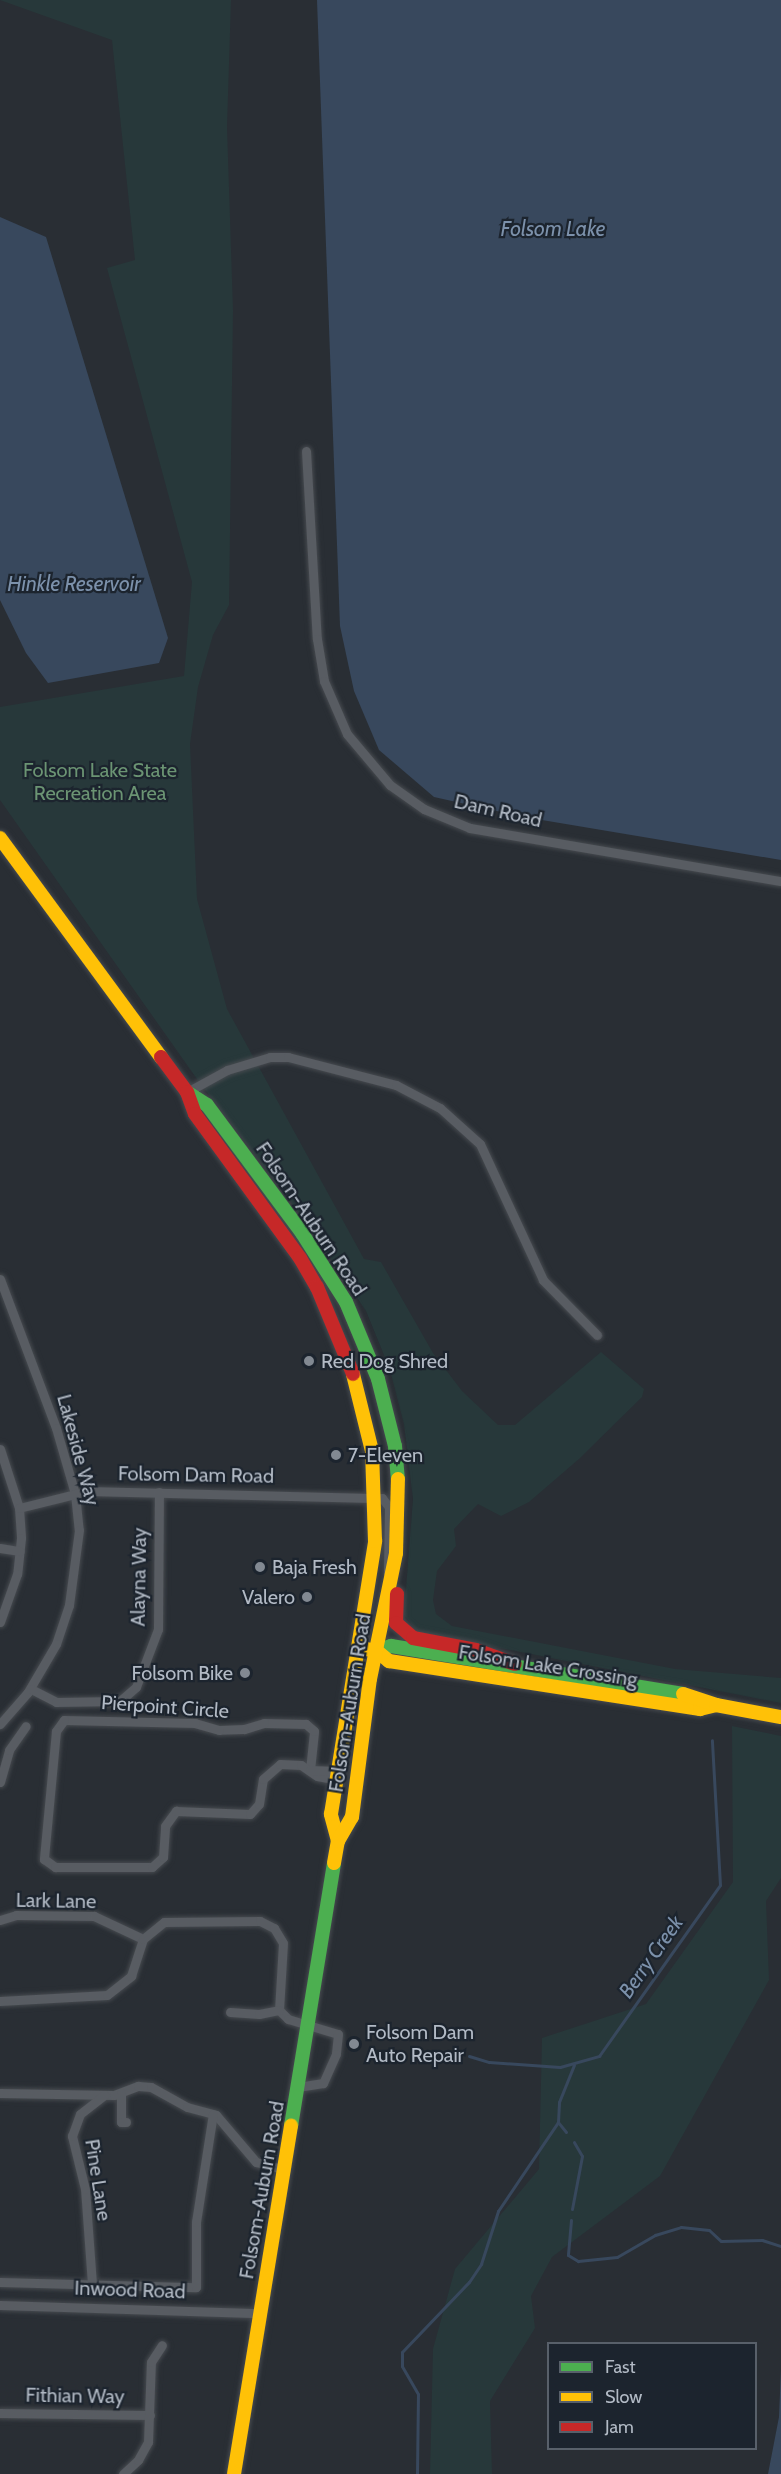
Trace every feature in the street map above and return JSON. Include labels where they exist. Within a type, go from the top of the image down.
[{"type":"main road","name":"Folsom-Auburn Road","points":[[0,838],[187,1092],[195,1114],[300,1258],[334,1322],[360,1393],[372,1452],[375,1540],[360,1648],[351,1677],[331,1814],[338,1841]]},
{"type":"main road","name":"Folsom-Auburn Road","points":[[187,1092],[207,1105],[285,1210],[338,1288],[358,1325],[378,1378],[394,1446],[400,1497],[396,1553],[377,1651],[352,1817],[338,1841],[286,2170],[234,2474]]},
{"type":"main road","points":[[396,1553],[401,1570],[395,1617],[401,1630],[413,1638],[476,1650],[515,1664]]},
{"type":"main road","name":"Folsom Lake Crossing","points":[[360,1648],[377,1651],[391,1646],[515,1664],[691,1695],[716,1705],[781,1717]]},
{"type":"main road","name":"Folsom Lake Crossing","points":[[377,1651],[389,1661],[700,1709],[716,1705]]},
{"type":"street","name":"Dam Road","points":[[306,451],[317,639],[324,681],[347,734],[390,785],[424,809],[470,828],[781,881]]},
{"type":"street","points":[[187,1092],[227,1070],[270,1057],[288,1057],[396,1085],[440,1108],[480,1144],[543,1280],[597,1335]]},
{"type":"street","name":"Lakeside Way","points":[[0,1279],[36,1369],[75,1494],[78,1554],[69,1605],[56,1644],[30,1689],[0,1724]]},
{"type":"street","points":[[0,1449],[19,1508],[20,1551],[11,1597],[0,1622]]},
{"type":"street","name":"Folsom Dam Road","points":[[19,1508],[87,1491],[375,1497]]},
{"type":"street","name":"Alayna Way","points":[[30,1689],[56,1702],[120,1701],[136,1687],[158,1629],[159,1492]]},
{"type":"street","points":[[375,1497],[389,1503],[386,1563],[390,1581]]},
{"type":"street","points":[[0,1548],[20,1551]]},
{"type":"street","name":"Pierpoint Circle","points":[[310,1770],[314,1731],[306,1724],[264,1723],[244,1729],[219,1730],[195,1723],[64,1720],[56,1731],[44,1859],[55,1867],[152,1867],[165,1852],[165,1826],[172,1814],[183,1810],[206,1815],[250,1814],[259,1804],[262,1779],[274,1767],[295,1764],[310,1770],[337,1775]]},
{"type":"street","points":[[0,1782],[9,1750],[27,1726]]},
{"type":"street","name":"Lark Lane","points":[[0,1920],[16,1916],[94,1916],[143,1939]]},
{"type":"street","points":[[0,2001],[107,1995],[131,1976],[143,1939],[158,1925],[171,1920],[268,1924],[283,1943],[279,2010],[288,2019],[339,2034],[336,2054],[323,2083],[299,2087]]},
{"type":"street","points":[[230,2012],[259,2014],[279,2010]]},
{"type":"street","points":[[0,2093],[104,2095],[151,2087],[187,2107],[213,2114],[256,2162],[286,2170]]},
{"type":"street","points":[[121,2092],[121,2122],[126,2122]]},
{"type":"street","name":"Pine Lane","points":[[92,2284],[86,2198],[72,2136],[80,2114],[104,2095]]},
{"type":"street","points":[[0,2282],[196,2287],[196,2222],[213,2114]]},
{"type":"street","name":"Inwood Road","points":[[0,2305],[260,2313]]},
{"type":"street","points":[[123,2474],[142,2454],[149,2435],[151,2362],[162,2345]]},
{"type":"street","name":"Fithian Way","points":[[0,2413],[150,2415]]},
{"type":"green space","name":"Folsom Lake State Recreation Area","points":[[0,0],[231,0],[227,127],[233,310],[229,605],[213,635],[198,687],[190,744],[197,899],[227,1009],[364,1259],[381,1262],[433,1353],[462,1391],[498,1425],[515,1425],[601,1352],[644,1389],[642,1397],[579,1459],[529,1502],[501,1516],[478,1504],[454,1529],[456,1546],[437,1571],[433,1600],[436,1614],[452,1626],[675,1669],[781,1678],[781,1703],[418,1632],[404,1615],[413,1499],[404,1424],[390,1370],[366,1311],[303,1218],[197,1079],[0,800],[0,707],[184,676],[192,582],[107,268],[135,260],[112,40]]},
{"type":"green space","points":[[732,1726],[781,1736],[781,1878],[766,1901],[769,1980],[660,2176],[552,2257],[531,2296],[535,2328],[490,2401],[492,2474],[430,2474],[433,2349],[455,2269],[539,2169],[542,2038],[646,2004],[733,1882]]},
{"type":"water","name":"Folsom Lake","points":[[317,0],[781,0],[781,860],[524,817],[434,797],[379,750],[354,691],[340,626]]},
{"type":"water","name":"Hinkle Reservoir","points":[[0,217],[46,237],[168,638],[159,663],[48,683],[26,653],[0,600]]},
{"type":"water","points":[[781,2369],[781,2474],[768,2474],[779,2417]]},
{"type":"waterway","name":"Berry Creek","points":[[469,2056],[489,2062],[560,2067],[599,2056],[720,1885],[712,1740]]},
{"type":"waterway","points":[[566,2132],[558,2122],[559,2102],[574,2065]]},
{"type":"waterway","name":"Berry Creek","points":[[417,2474],[418,2394],[402,2366],[402,2352],[469,2282],[481,2264],[498,2211],[558,2122]]},
{"type":"waterway","points":[[572,2209],[582,2156],[574,2142]]},
{"type":"waterway","points":[[571,2220],[568,2255],[578,2261],[617,2257],[655,2235],[681,2227],[709,2230],[721,2241],[762,2240],[781,2246]]},
{"type":"traffic: fast","points":[[187,1092],[207,1105],[302,1233],[346,1302],[378,1379],[395,1446],[398,1479]]},
{"type":"traffic: fast","points":[[377,1651],[391,1646],[683,1694]]},
{"type":"traffic: fast","points":[[291,2126],[334,1863]]},
{"type":"traffic: slow","points":[[0,838],[161,1057]]},
{"type":"traffic: slow","points":[[338,1841],[331,1814],[375,1541],[372,1451],[353,1374]]},
{"type":"traffic: slow","points":[[334,1863],[338,1841],[352,1817],[370,1679],[396,1553],[398,1479]]},
{"type":"traffic: slow","points":[[360,1648],[377,1651],[389,1661],[700,1709],[716,1705]]},
{"type":"traffic: slow","points":[[683,1694],[716,1705],[781,1717]]},
{"type":"traffic: slow","points":[[234,2474],[291,2126]]},
{"type":"traffic: jam","points":[[161,1057],[187,1092],[195,1114],[300,1258],[317,1287],[353,1374]]},
{"type":"traffic: jam","points":[[397,1594],[396,1623],[413,1638],[476,1650],[515,1664]]},
{"type":"place","name":"Red Dog Shred","points":[[309,1361]]},
{"type":"place","name":"7-Eleven","points":[[336,1455]]},
{"type":"place","name":"Baja Fresh","points":[[260,1567]]},
{"type":"place","name":"Valero","points":[[307,1597]]},
{"type":"place","name":"Folsom Bike","points":[[245,1673]]},
{"type":"place","name":"Folsom Dam Auto Repair","points":[[354,2044]]}]
